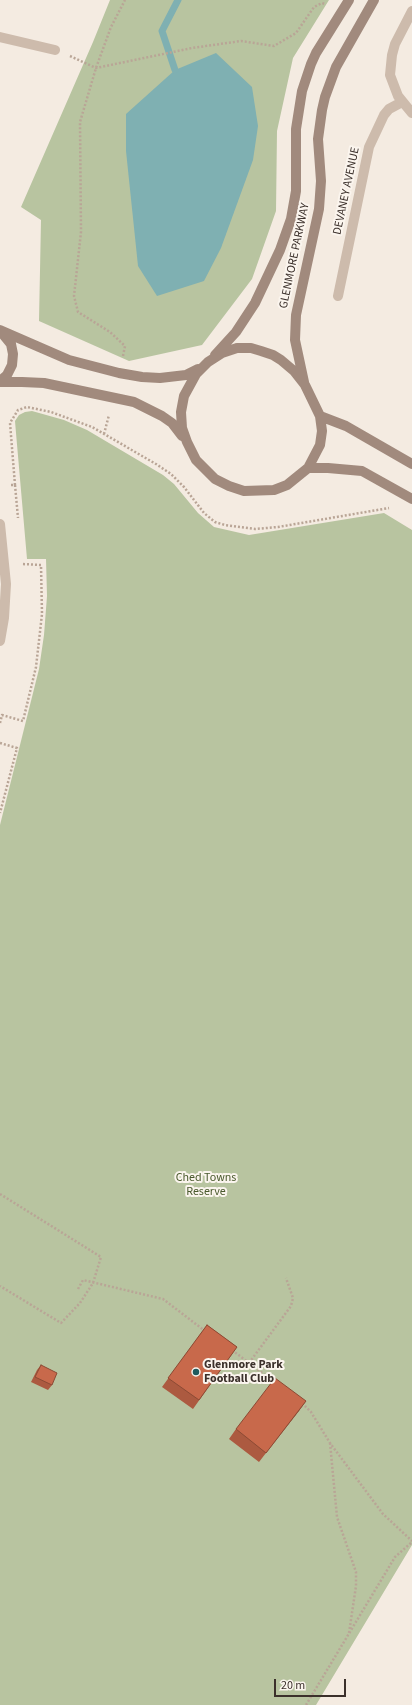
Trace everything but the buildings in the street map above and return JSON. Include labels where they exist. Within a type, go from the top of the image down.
[{"type":"main road","name":"GLENMORE PARKWAY","points":[[0,331],[69,360],[119,373],[142,377],[175,377],[186,375],[206,364],[236,332],[246,318],[255,303],[280,250],[291,219],[296,191],[296,129],[302,91],[316,54],[349,0]]},
{"type":"main road","name":"GLENMORE PARKWAY","points":[[305,385],[295,340],[296,315],[319,209],[321,181],[318,139],[324,97],[336,67],[374,0]]},
{"type":"main road","points":[[0,331],[5,335],[11,344],[13,354],[12,365],[7,375],[0,382]]},
{"type":"main road","points":[[237,348],[252,348],[273,355],[294,371],[305,385],[320,416],[322,431],[320,445],[308,468],[287,485],[274,490],[244,491],[215,479],[196,460],[182,428],[181,412],[184,396],[196,374],[206,364],[222,352],[237,348]]},
{"type":"main road","points":[[0,382],[44,383],[134,402],[162,416],[172,423],[187,442]]},
{"type":"main road","points":[[320,416],[346,426],[412,464]]},
{"type":"main road","points":[[308,468],[362,471],[412,499]]},
{"type":"street","points":[[412,11],[395,44],[390,65],[390,75],[398,96],[412,113]]},
{"type":"street","points":[[0,37],[55,50]]},
{"type":"street","name":"DEVANEY AVENUE","points":[[338,296],[369,147],[384,115],[389,109],[402,102]]},
{"type":"street","points":[[0,524],[6,584],[4,618],[0,641]]},
{"type":"path","points":[[119,373],[124,346],[110,332],[78,312],[74,296],[81,232],[80,122],[96,68],[111,27],[125,0]]},
{"type":"path","points":[[55,50],[96,68],[156,55],[241,41],[274,46],[296,33],[314,7],[322,3],[343,10]]},
{"type":"path","points":[[104,434],[114,398]]},
{"type":"path","points":[[19,525],[10,423],[18,410],[27,407],[51,412],[77,420],[104,434],[171,474],[184,486],[204,513],[215,522],[225,525],[255,529],[278,527],[389,508]]},
{"type":"path","points":[[10,486],[15,485]]},
{"type":"path","points":[[0,723],[2,715],[23,721],[36,667],[42,614],[42,565],[22,564],[22,556]]},
{"type":"path","points":[[0,743],[17,748],[0,813]]},
{"type":"path","points":[[0,1194],[101,1257],[93,1283],[80,1303],[61,1323],[0,1286]]},
{"type":"path","points":[[249,1364],[291,1306],[293,1298],[286,1278]]},
{"type":"path","points":[[78,1289],[83,1280],[163,1299],[206,1331]]},
{"type":"path","points":[[231,1350],[278,1385]]},
{"type":"path","points":[[301,1402],[311,1412],[330,1443],[383,1514],[412,1542],[395,1557],[306,1705]]},
{"type":"path","points":[[330,1443],[338,1517],[356,1572],[356,1586],[349,1634]]},
{"type":"green space","points":[[110,0],[329,0],[293,58],[277,131],[276,211],[252,279],[202,345],[129,361],[39,321],[41,220],[21,207]]},
{"type":"green space","name":"Ched Towns Reserve","points":[[32,411],[64,420],[87,430],[163,475],[174,484],[198,513],[214,527],[249,535],[384,513],[412,530],[412,1545],[316,1705],[0,1705],[0,825],[39,669],[44,635],[47,596],[46,559],[27,559],[15,421],[19,415]]},
{"type":"water","points":[[216,53],[252,87],[258,126],[253,160],[221,248],[204,281],[157,296],[138,266],[126,151],[126,114],[175,70]]},
{"type":"waterway","points":[[175,70],[162,31],[178,0]]},
{"type":"place","name":"Glenmore Park Football Club","points":[[196,1372]]}]
